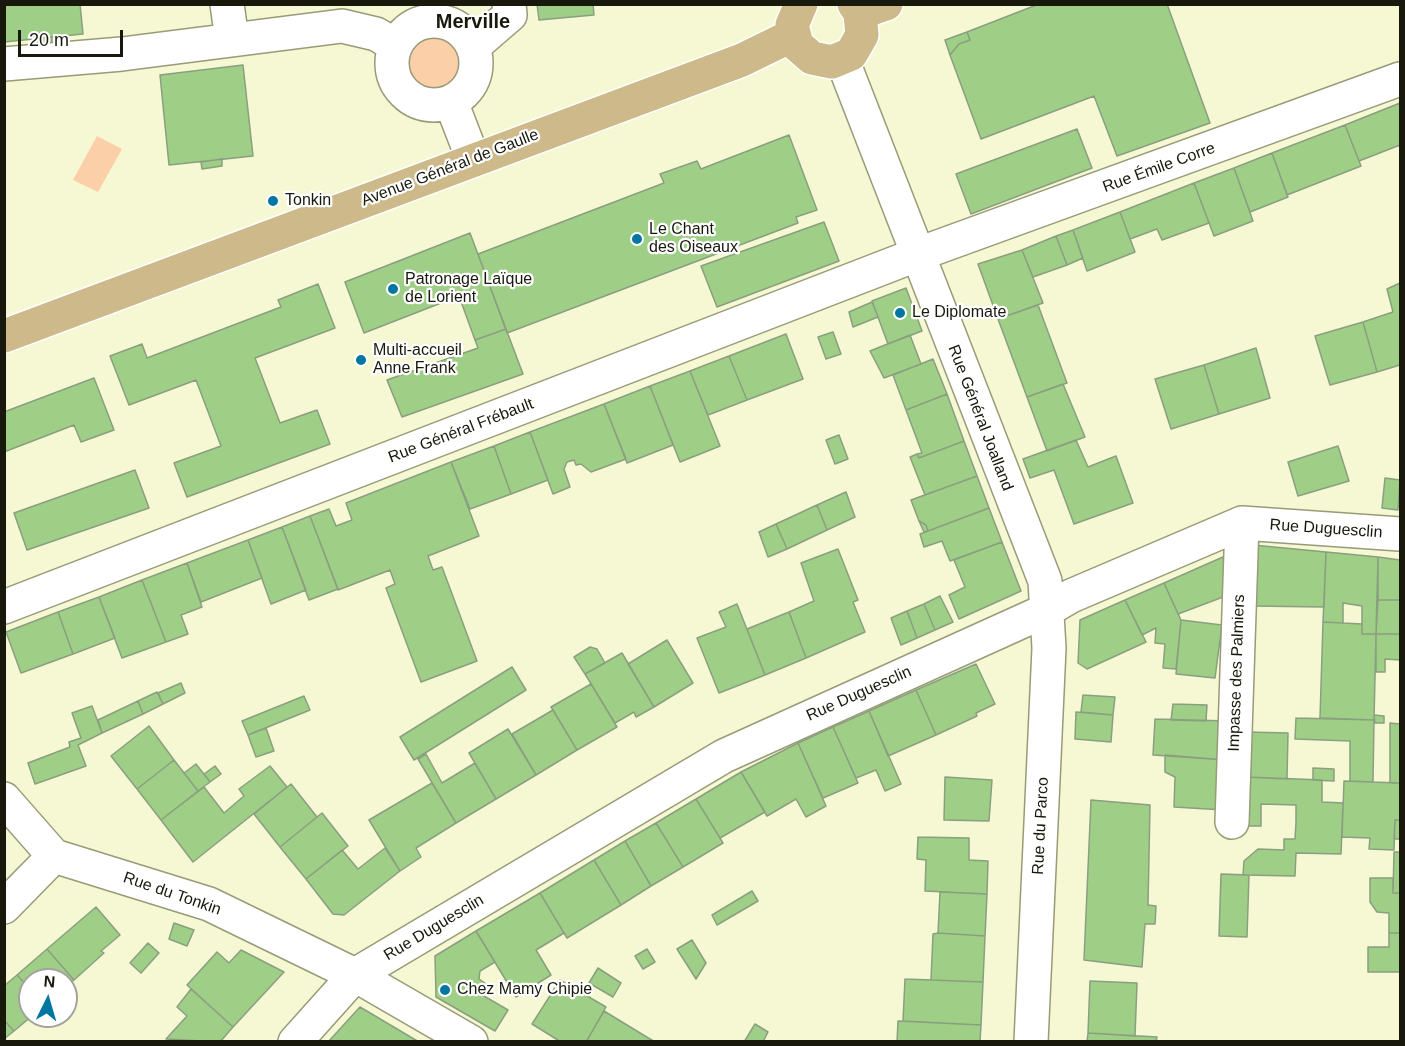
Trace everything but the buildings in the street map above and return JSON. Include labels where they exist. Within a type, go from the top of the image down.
[{"type":"main road","points":[[797,20],[797,45],[812,58],[821,62],[842,59],[851,54],[862,35],[867,7]]},
{"type":"main road","name":"Avenue Général de Gaulle","points":[[4,336],[742,60],[797,20]]},
{"type":"street","points":[[227,4],[232,40]]},
{"type":"street","points":[[473,47],[510,15],[509,4]]},
{"type":"street","points":[[430,21],[456,27],[466,35],[473,47],[477,59],[471,85],[451,102],[436,106],[422,104],[404,92],[393,74],[392,59],[395,45],[410,29],[430,21]]},
{"type":"street","points":[[4,64],[342,26],[376,34],[395,45]]},
{"type":"street","name":"Rue Général Joalland","points":[[842,59],[1044,581],[1047,610]]},
{"type":"street","name":"Rue Émile Corre","points":[[916,255],[1401,79]]},
{"type":"street","points":[[451,102],[473,159]]},
{"type":"street","name":"Rue Général Frébault","points":[[4,607],[916,255]]},
{"type":"street","name":"Rue Duguesclin","points":[[295,1041],[355,975],[724,756],[1047,610],[1071,596],[1242,523],[1401,534]]},
{"type":"street","name":"Impasse des Palmiers","points":[[1232,822],[1242,523]]},
{"type":"street","name":"Rue du Parco","points":[[1031,1041],[1049,648],[1047,610]]},
{"type":"street","points":[[4,799],[54,856],[4,907]]},
{"type":"street","name":"Rue du Tonkin","points":[[54,856],[209,904],[355,975],[471,1041]]},
{"type":"shaded area","points":[[428,33],[440,33],[456,42],[463,52],[465,64],[463,76],[456,86],[440,95],[428,95],[417,90],[408,81],[403,70],[403,58],[408,47],[417,38]]},
{"type":"shaded area","points":[[97,136],[122,149],[98,192],[73,180]]},
{"type":"place","name":"Tonkin","points":[[273,201]]},
{"type":"place","name":"Le Chant des Oiseaux","points":[[637,239]]},
{"type":"place","name":"Patronage Laïque de Lorient","points":[[393,289]]},
{"type":"place","name":"Le Diplomate","points":[[900,313]]},
{"type":"place","name":"Multi-accueil Anne Frank","points":[[361,360]]},
{"type":"place","name":"Chez Mamy Chipie","points":[[445,990]]},
{"type":"district","name":"Merville","points":[[473,22]]}]
